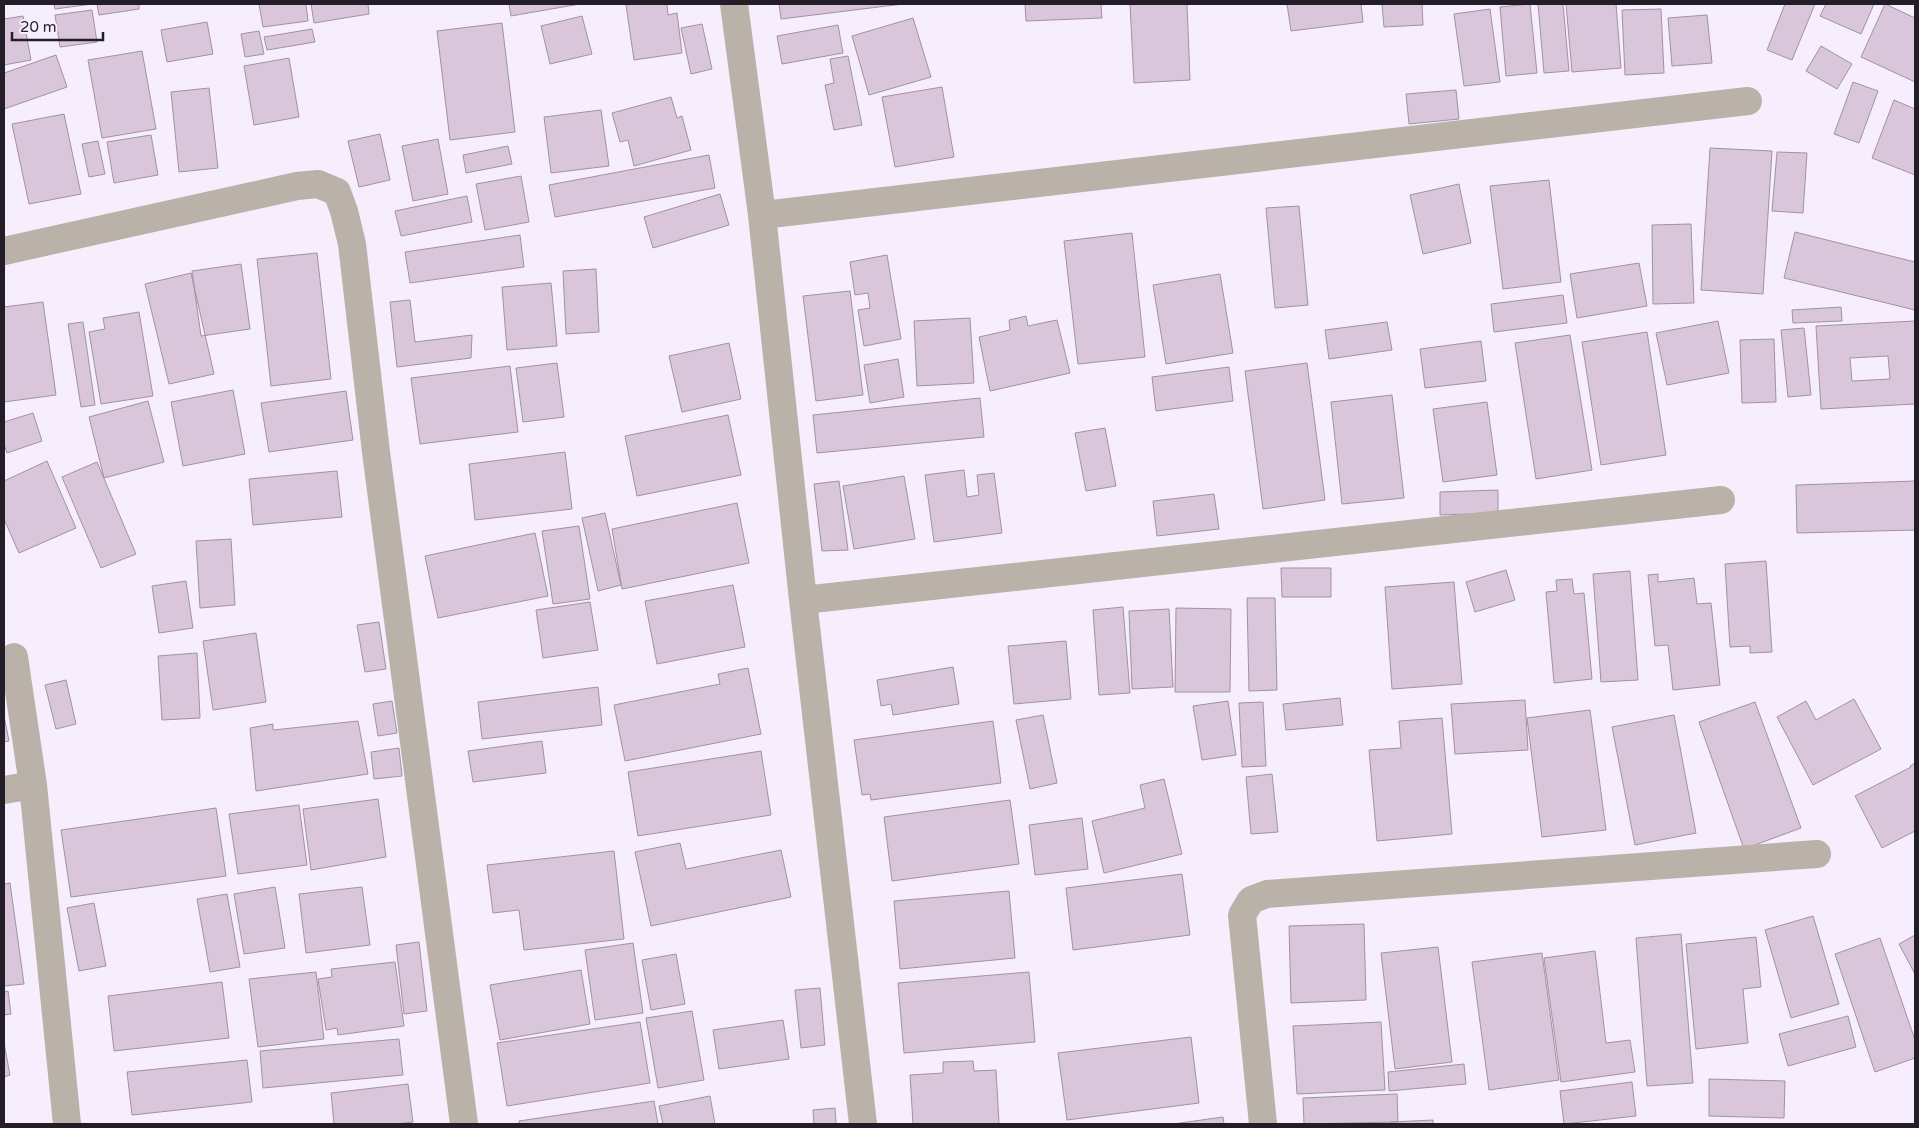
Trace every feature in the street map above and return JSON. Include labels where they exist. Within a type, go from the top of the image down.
[{"type":"street","points":[[734,4],[762,215],[863,1124]]},
{"type":"street","points":[[762,215],[1748,101]]},
{"type":"street","points":[[4,251],[297,186],[318,184],[337,192],[352,244],[377,462],[464,1124]]},
{"type":"street","points":[[804,600],[1721,500]]},
{"type":"street","points":[[14,657],[33,785],[67,1124]]},
{"type":"street","points":[[4,790],[33,785]]},
{"type":"street","points":[[1263,1124],[1242,915],[1251,900],[1267,894],[1817,854]]},
{"type":"building","points":[[54,4],[92,4],[55,9]]},
{"type":"building","points":[[97,4],[139,4],[139,9],[99,15]]},
{"type":"building","points":[[259,4],[306,4],[308,21],[263,27]]},
{"type":"building","points":[[311,4],[368,4],[369,14],[314,23]]},
{"type":"building","points":[[509,4],[580,4],[511,16]]},
{"type":"building","points":[[667,4],[668,15],[677,13],[682,53],[634,60],[626,5]]},
{"type":"building","points":[[779,4],[903,4],[781,19]]},
{"type":"building","points":[[1025,4],[1101,4],[1102,18],[1026,21]]},
{"type":"building","points":[[1130,4],[1187,4],[1190,80],[1134,83]]},
{"type":"building","points":[[1287,4],[1361,4],[1363,22],[1291,31]]},
{"type":"building","points":[[1382,4],[1422,4],[1423,25],[1384,27]]},
{"type":"building","points":[[1530,4],[1537,73],[1506,76],[1500,7]]},
{"type":"building","points":[[1538,4],[1563,4],[1569,71],[1544,73]]},
{"type":"building","points":[[1566,4],[1616,4],[1621,68],[1572,72]]},
{"type":"building","points":[[1785,4],[1815,4],[1792,60],[1767,50]]},
{"type":"building","points":[[1826,4],[1874,4],[1861,34],[1820,16]]},
{"type":"building","points":[[1885,4],[1915,18],[1915,82],[1861,57]]},
{"type":"building","points":[[1490,9],[1500,82],[1464,86],[1454,14]]},
{"type":"building","points":[[1661,9],[1664,73],[1625,75],[1622,10]]},
{"type":"building","points":[[92,10],[97,42],[60,47],[55,15]]},
{"type":"building","points":[[1707,15],[1712,63],[1672,66],[1668,18]]},
{"type":"building","points":[[23,16],[31,60],[4,65],[4,19]]},
{"type":"building","points":[[582,16],[592,54],[550,64],[541,26]]},
{"type":"building","points":[[913,18],[931,77],[869,95],[852,36]]},
{"type":"building","points":[[207,22],[213,54],[167,62],[161,30]]},
{"type":"building","points":[[502,23],[515,132],[450,140],[437,31]]},
{"type":"building","points":[[702,24],[712,69],[691,74],[681,28]]},
{"type":"building","points":[[838,25],[843,53],[782,64],[777,36]]},
{"type":"building","points":[[312,29],[315,42],[267,50],[264,37]]},
{"type":"building","points":[[259,31],[264,54],[245,57],[241,34]]},
{"type":"building","points":[[1821,46],[1852,64],[1837,89],[1806,71]]},
{"type":"building","points":[[142,51],[156,129],[102,138],[88,60]]},
{"type":"building","points":[[56,55],[67,87],[4,109],[4,73]]},
{"type":"building","points":[[848,56],[862,125],[834,130],[825,85],[834,83],[830,59]]},
{"type":"building","points":[[289,58],[299,117],[254,125],[244,66]]},
{"type":"building","points":[[1853,82],[1878,91],[1859,143],[1834,134]]},
{"type":"building","points":[[942,87],[954,157],[895,167],[882,97]]},
{"type":"building","points":[[209,88],[218,168],[179,172],[171,92]]},
{"type":"building","points":[[1456,90],[1459,119],[1409,124],[1406,94]]},
{"type":"building","points":[[671,97],[677,118],[682,116],[691,150],[634,166],[628,140],[620,142],[612,113]]},
{"type":"building","points":[[1894,100],[1915,109],[1915,175],[1872,158]]},
{"type":"building","points":[[601,110],[609,166],[551,173],[544,117]]},
{"type":"building","points":[[64,114],[81,194],[29,204],[12,124]]},
{"type":"building","points":[[380,134],[390,180],[359,187],[348,141]]},
{"type":"building","points":[[151,135],[158,175],[114,183],[107,142]]},
{"type":"building","points":[[438,139],[448,194],[413,201],[402,146]]},
{"type":"building","points":[[98,141],[105,174],[89,177],[82,144]]},
{"type":"building","points":[[508,146],[512,164],[466,173],[463,155]]},
{"type":"building","points":[[1710,148],[1772,151],[1763,294],[1701,290]]},
{"type":"building","points":[[1777,152],[1807,153],[1803,213],[1772,211]]},
{"type":"building","points":[[709,155],[715,188],[555,217],[549,185]]},
{"type":"building","points":[[521,176],[529,222],[485,230],[476,184]]},
{"type":"building","points":[[1549,180],[1561,282],[1503,289],[1490,186]]},
{"type":"building","points":[[1459,184],[1471,243],[1423,254],[1410,195]]},
{"type":"building","points":[[720,194],[729,225],[653,248],[644,217]]},
{"type":"building","points":[[467,196],[472,222],[401,236],[395,211]]},
{"type":"building","points":[[1299,206],[1308,305],[1275,308],[1266,208]]},
{"type":"building","points":[[1691,224],[1694,303],[1653,304],[1652,225]]},
{"type":"building","points":[[1795,232],[1915,262],[1915,310],[1784,278]]},
{"type":"building","points":[[1132,233],[1145,357],[1078,364],[1064,241]]},
{"type":"building","points":[[520,235],[524,267],[410,283],[405,252]]},
{"type":"building","points":[[317,253],[331,379],[271,386],[257,259]]},
{"type":"building","points":[[887,255],[901,339],[864,346],[858,310],[870,308],[868,293],[855,295],[850,262]]},
{"type":"building","points":[[1639,263],[1647,306],[1577,318],[1570,274]]},
{"type":"building","points":[[241,264],[250,329],[201,336],[192,271]]},
{"type":"building","points":[[596,269],[599,332],[566,334],[563,271]]},
{"type":"building","points":[[191,273],[214,374],[169,384],[145,284]]},
{"type":"building","points":[[1220,274],[1233,353],[1166,364],[1153,285]]},
{"type":"building","points":[[551,283],[557,346],[507,350],[502,287]]},
{"type":"building","points":[[850,291],[863,395],[816,401],[803,296]]},
{"type":"building","points":[[1563,295],[1567,323],[1494,332],[1491,304]]},
{"type":"building","points":[[410,300],[415,342],[472,335],[471,358],[397,367],[390,302]]},
{"type":"building","points":[[43,302],[56,395],[4,402],[4,307]]},
{"type":"building","points":[[1841,307],[1842,321],[1793,323],[1792,310]]},
{"type":"building","points":[[139,312],[153,396],[101,404],[89,332],[105,329],[103,318]]},
{"type":"building","points":[[1026,316],[1028,326],[1057,320],[1070,373],[990,391],[979,337],[1010,330],[1009,320]]},
{"type":"building","points":[[970,318],[974,383],[917,386],[914,321]]},
{"type":"building","points":[[1718,321],[1729,373],[1667,385],[1656,333]]},
{"type":"building","points":[[1915,321],[1915,404],[1821,409],[1816,326]],"holes":[[[1888,356],[1890,379],[1852,381],[1850,358]]]},
{"type":"building","points":[[83,322],[95,405],[81,407],[68,324]]},
{"type":"building","points":[[1387,322],[1392,350],[1329,359],[1325,330]]},
{"type":"building","points":[[1804,328],[1811,395],[1788,397],[1781,330]]},
{"type":"building","points":[[1647,332],[1666,455],[1601,465],[1582,342]]},
{"type":"building","points":[[1570,335],[1592,470],[1536,479],[1515,343]]},
{"type":"building","points":[[1774,339],[1776,402],[1742,403],[1740,340]]},
{"type":"building","points":[[1481,341],[1486,381],[1425,388],[1420,349]]},
{"type":"building","points":[[729,343],[741,399],[682,412],[669,356]]},
{"type":"building","points":[[898,359],[904,397],[870,403],[864,365]]},
{"type":"building","points":[[557,363],[564,417],[523,422],[516,368]]},
{"type":"building","points":[[1307,363],[1325,500],[1263,509],[1245,371]]},
{"type":"building","points":[[510,366],[518,432],[420,444],[411,378]]},
{"type":"building","points":[[1229,367],[1233,401],[1156,411],[1152,377]]},
{"type":"building","points":[[233,390],[245,454],[183,466],[171,402]]},
{"type":"building","points":[[346,391],[353,440],[269,452],[261,403]]},
{"type":"building","points":[[1392,395],[1404,498],[1342,504],[1331,402]]},
{"type":"building","points":[[980,398],[984,437],[817,453],[813,415]]},
{"type":"building","points":[[148,401],[164,462],[104,478],[89,417]]},
{"type":"building","points":[[1487,402],[1497,475],[1443,482],[1433,409]]},
{"type":"building","points":[[33,413],[42,441],[7,453],[4,444],[4,422]]},
{"type":"building","points":[[728,415],[741,475],[637,496],[625,436]]},
{"type":"building","points":[[1105,428],[1116,486],[1086,491],[1075,433]]},
{"type":"building","points":[[565,452],[572,509],[475,520],[469,464]]},
{"type":"building","points":[[47,461],[76,528],[19,553],[4,519],[4,481]]},
{"type":"building","points":[[97,462],[136,554],[101,568],[62,477]]},
{"type":"building","points":[[964,470],[967,497],[979,495],[977,475],[994,473],[1002,533],[934,542],[925,475]]},
{"type":"building","points":[[337,471],[342,517],[253,525],[249,479]]},
{"type":"building","points":[[904,476],[915,539],[854,549],[843,486]]},
{"type":"building","points":[[839,481],[848,550],[822,551],[814,484]]},
{"type":"building","points":[[1915,481],[1915,530],[1797,533],[1796,485]]},
{"type":"building","points":[[1498,490],[1498,513],[1440,515],[1440,492]]},
{"type":"building","points":[[1214,494],[1219,529],[1157,536],[1153,501]]},
{"type":"building","points":[[737,503],[749,563],[622,589],[612,529]]},
{"type":"building","points":[[605,513],[621,585],[598,591],[582,518]]},
{"type":"building","points":[[579,526],[590,599],[553,604],[542,531]]},
{"type":"building","points":[[535,533],[548,596],[438,618],[425,556]]},
{"type":"building","points":[[231,539],[235,605],[200,608],[196,541]]},
{"type":"building","points":[[1766,561],[1772,652],[1750,653],[1750,646],[1730,647],[1725,564]]},
{"type":"building","points":[[1281,568],[1331,568],[1331,597],[1282,597]]},
{"type":"building","points":[[1506,570],[1515,600],[1475,612],[1466,582]]},
{"type":"building","points":[[1630,571],[1638,680],[1601,682],[1593,574]]},
{"type":"building","points":[[1658,574],[1658,582],[1694,578],[1697,604],[1711,603],[1720,685],[1673,690],[1668,645],[1655,646],[1648,575]]},
{"type":"building","points":[[1572,579],[1574,594],[1584,593],[1592,679],[1554,683],[1546,592],[1557,591],[1556,580]]},
{"type":"building","points":[[186,581],[193,628],[159,633],[152,586]]},
{"type":"building","points":[[1454,582],[1462,684],[1392,689],[1385,587]]},
{"type":"building","points":[[733,585],[745,647],[657,664],[645,601]]},
{"type":"building","points":[[1247,598],[1275,598],[1277,690],[1249,691]]},
{"type":"building","points":[[590,602],[598,650],[543,658],[536,610]]},
{"type":"building","points":[[1123,607],[1130,693],[1099,695],[1093,610]]},
{"type":"building","points":[[1176,608],[1231,609],[1230,692],[1175,692]]},
{"type":"building","points":[[1169,609],[1173,687],[1132,689],[1129,611]]},
{"type":"building","points":[[379,622],[386,669],[365,672],[357,625]]},
{"type":"building","points":[[256,633],[266,702],[213,710],[203,641]]},
{"type":"building","points":[[1066,641],[1071,699],[1014,704],[1008,646]]},
{"type":"building","points":[[197,653],[200,718],[162,720],[158,656]]},
{"type":"building","points":[[953,667],[959,704],[893,715],[891,704],[881,706],[877,680]]},
{"type":"building","points":[[748,668],[761,734],[625,761],[614,705],[720,684],[718,674]]},
{"type":"building","points":[[66,680],[76,724],[56,729],[45,685]]},
{"type":"building","points":[[598,687],[602,725],[482,739],[478,702]]},
{"type":"building","points":[[1340,698],[1343,725],[1286,730],[1283,704]]},
{"type":"building","points":[[1854,699],[1881,749],[1813,785],[1777,717],[1806,701],[1816,720]]},
{"type":"building","points":[[1525,700],[1528,750],[1455,754],[1451,704]]},
{"type":"building","points":[[392,701],[397,733],[378,736],[373,704]]},
{"type":"building","points":[[1228,701],[1236,755],[1202,760],[1193,706]]},
{"type":"building","points":[[1263,702],[1266,766],[1242,767],[1239,703]]},
{"type":"building","points":[[1755,702],[1801,828],[1744,849],[1699,722]]},
{"type":"building","points":[[1590,710],[1606,830],[1542,837],[1527,718]]},
{"type":"building","points":[[1043,715],[1057,783],[1030,789],[1016,720]]},
{"type":"building","points":[[1674,715],[1696,833],[1635,845],[1612,727]]},
{"type":"building","points":[[4,716],[9,741],[4,742]]},
{"type":"building","points":[[1442,718],[1452,834],[1377,841],[1369,750],[1401,748],[1399,721]]},
{"type":"building","points":[[358,721],[368,774],[256,791],[250,728],[273,724],[273,730]]},
{"type":"building","points":[[993,721],[1001,783],[871,800],[870,794],[862,795],[854,740]]},
{"type":"building","points":[[542,741],[546,773],[473,782],[468,751]]},
{"type":"building","points":[[399,748],[402,776],[374,779],[371,752]]},
{"type":"building","points":[[761,751],[771,815],[638,836],[628,772]]},
{"type":"building","points":[[1915,763],[1915,831],[1882,848],[1855,796],[1911,767]]},
{"type":"building","points":[[1272,774],[1278,832],[1251,834],[1246,777]]},
{"type":"building","points":[[1164,779],[1182,854],[1104,873],[1092,821],[1145,808],[1140,785]]},
{"type":"building","points":[[378,799],[386,857],[311,870],[303,809]]},
{"type":"building","points":[[1010,800],[1019,864],[892,881],[884,817]]},
{"type":"building","points":[[299,805],[307,865],[238,874],[229,814]]},
{"type":"building","points":[[216,808],[226,876],[71,897],[61,830]]},
{"type":"building","points":[[1082,818],[1088,869],[1035,875],[1029,825]]},
{"type":"building","points":[[680,843],[686,869],[781,850],[791,897],[651,926],[635,852]]},
{"type":"building","points":[[614,851],[624,939],[524,950],[519,910],[493,913],[487,865]]},
{"type":"building","points":[[1182,874],[1190,935],[1073,950],[1066,888]]},
{"type":"building","points":[[10,883],[24,984],[4,986],[4,884]]},
{"type":"building","points":[[275,887],[285,948],[244,954],[234,894]]},
{"type":"building","points":[[362,887],[370,945],[306,953],[299,894]]},
{"type":"building","points":[[1009,891],[1015,958],[900,969],[894,901]]},
{"type":"building","points":[[227,894],[240,967],[210,972],[197,899]]},
{"type":"building","points":[[94,903],[106,966],[79,971],[67,908]]},
{"type":"building","points":[[1813,916],[1839,1004],[1791,1018],[1765,930]]},
{"type":"building","points":[[1364,924],[1366,1000],[1291,1003],[1289,926]]},
{"type":"building","points":[[1681,934],[1693,1083],[1647,1086],[1636,938]]},
{"type":"building","points":[[1915,935],[1915,974],[1899,944]]},
{"type":"building","points":[[1756,937],[1761,987],[1743,989],[1748,1043],[1696,1049],[1686,944]]},
{"type":"building","points":[[1880,938],[1915,1040],[1915,1058],[1875,1072],[1835,954]]},
{"type":"building","points":[[419,942],[427,1011],[404,1014],[396,945]]},
{"type":"building","points":[[633,943],[643,1013],[595,1020],[585,950]]},
{"type":"building","points":[[1438,947],[1452,1062],[1395,1069],[1381,953]]},
{"type":"building","points":[[1595,951],[1606,1043],[1630,1040],[1635,1072],[1561,1082],[1544,958]]},
{"type":"building","points":[[1542,953],[1559,1080],[1489,1090],[1472,962]]},
{"type":"building","points":[[676,954],[685,1004],[651,1010],[642,960]]},
{"type":"building","points":[[395,962],[404,1026],[338,1035],[337,1028],[326,1030],[318,979],[332,977],[331,969]]},
{"type":"building","points":[[581,970],[590,1024],[500,1040],[490,985]]},
{"type":"building","points":[[316,972],[324,1039],[258,1047],[249,979]]},
{"type":"building","points":[[1029,972],[1035,1042],[904,1053],[898,983]]},
{"type":"building","points":[[222,982],[229,1038],[114,1051],[108,996]]},
{"type":"building","points":[[820,988],[825,1045],[801,1048],[795,990]]},
{"type":"building","points":[[8,991],[11,1014],[4,1015],[4,992]]},
{"type":"building","points":[[692,1011],[704,1080],[658,1088],[646,1018]]},
{"type":"building","points":[[1848,1016],[1856,1047],[1788,1066],[1779,1034]]},
{"type":"building","points":[[783,1020],[789,1059],[719,1069],[713,1030]]},
{"type":"building","points":[[640,1022],[650,1083],[507,1106],[497,1043]]},
{"type":"building","points":[[1381,1022],[1385,1090],[1297,1094],[1293,1026]]},
{"type":"building","points":[[1191,1037],[1199,1103],[1067,1120],[1058,1053]]},
{"type":"building","points":[[399,1039],[403,1075],[263,1088],[260,1051]]},
{"type":"building","points":[[4,1043],[10,1075],[4,1077]]},
{"type":"building","points":[[247,1060],[252,1102],[132,1115],[127,1072]]},
{"type":"building","points":[[973,1061],[974,1071],[996,1070],[999,1124],[913,1124],[910,1075],[943,1073],[943,1062]]},
{"type":"building","points":[[1464,1064],[1466,1084],[1389,1091],[1388,1072]]},
{"type":"building","points":[[1709,1079],[1785,1081],[1784,1118],[1709,1116]]},
{"type":"building","points":[[1632,1082],[1636,1116],[1564,1124],[1560,1091]]},
{"type":"building","points":[[408,1084],[413,1122],[397,1124],[334,1124],[331,1093]]},
{"type":"building","points":[[1397,1094],[1398,1122],[1304,1124],[1303,1098]]},
{"type":"building","points":[[710,1096],[715,1124],[663,1124],[659,1106]]},
{"type":"building","points":[[654,1101],[658,1124],[519,1124],[519,1121]]},
{"type":"building","points":[[835,1108],[836,1124],[814,1124],[813,1110]]},
{"type":"building","points":[[1223,1117],[1224,1124],[1173,1124]]},
{"type":"building","points":[[1433,1120],[1433,1124],[1391,1124],[1391,1122]]}]
